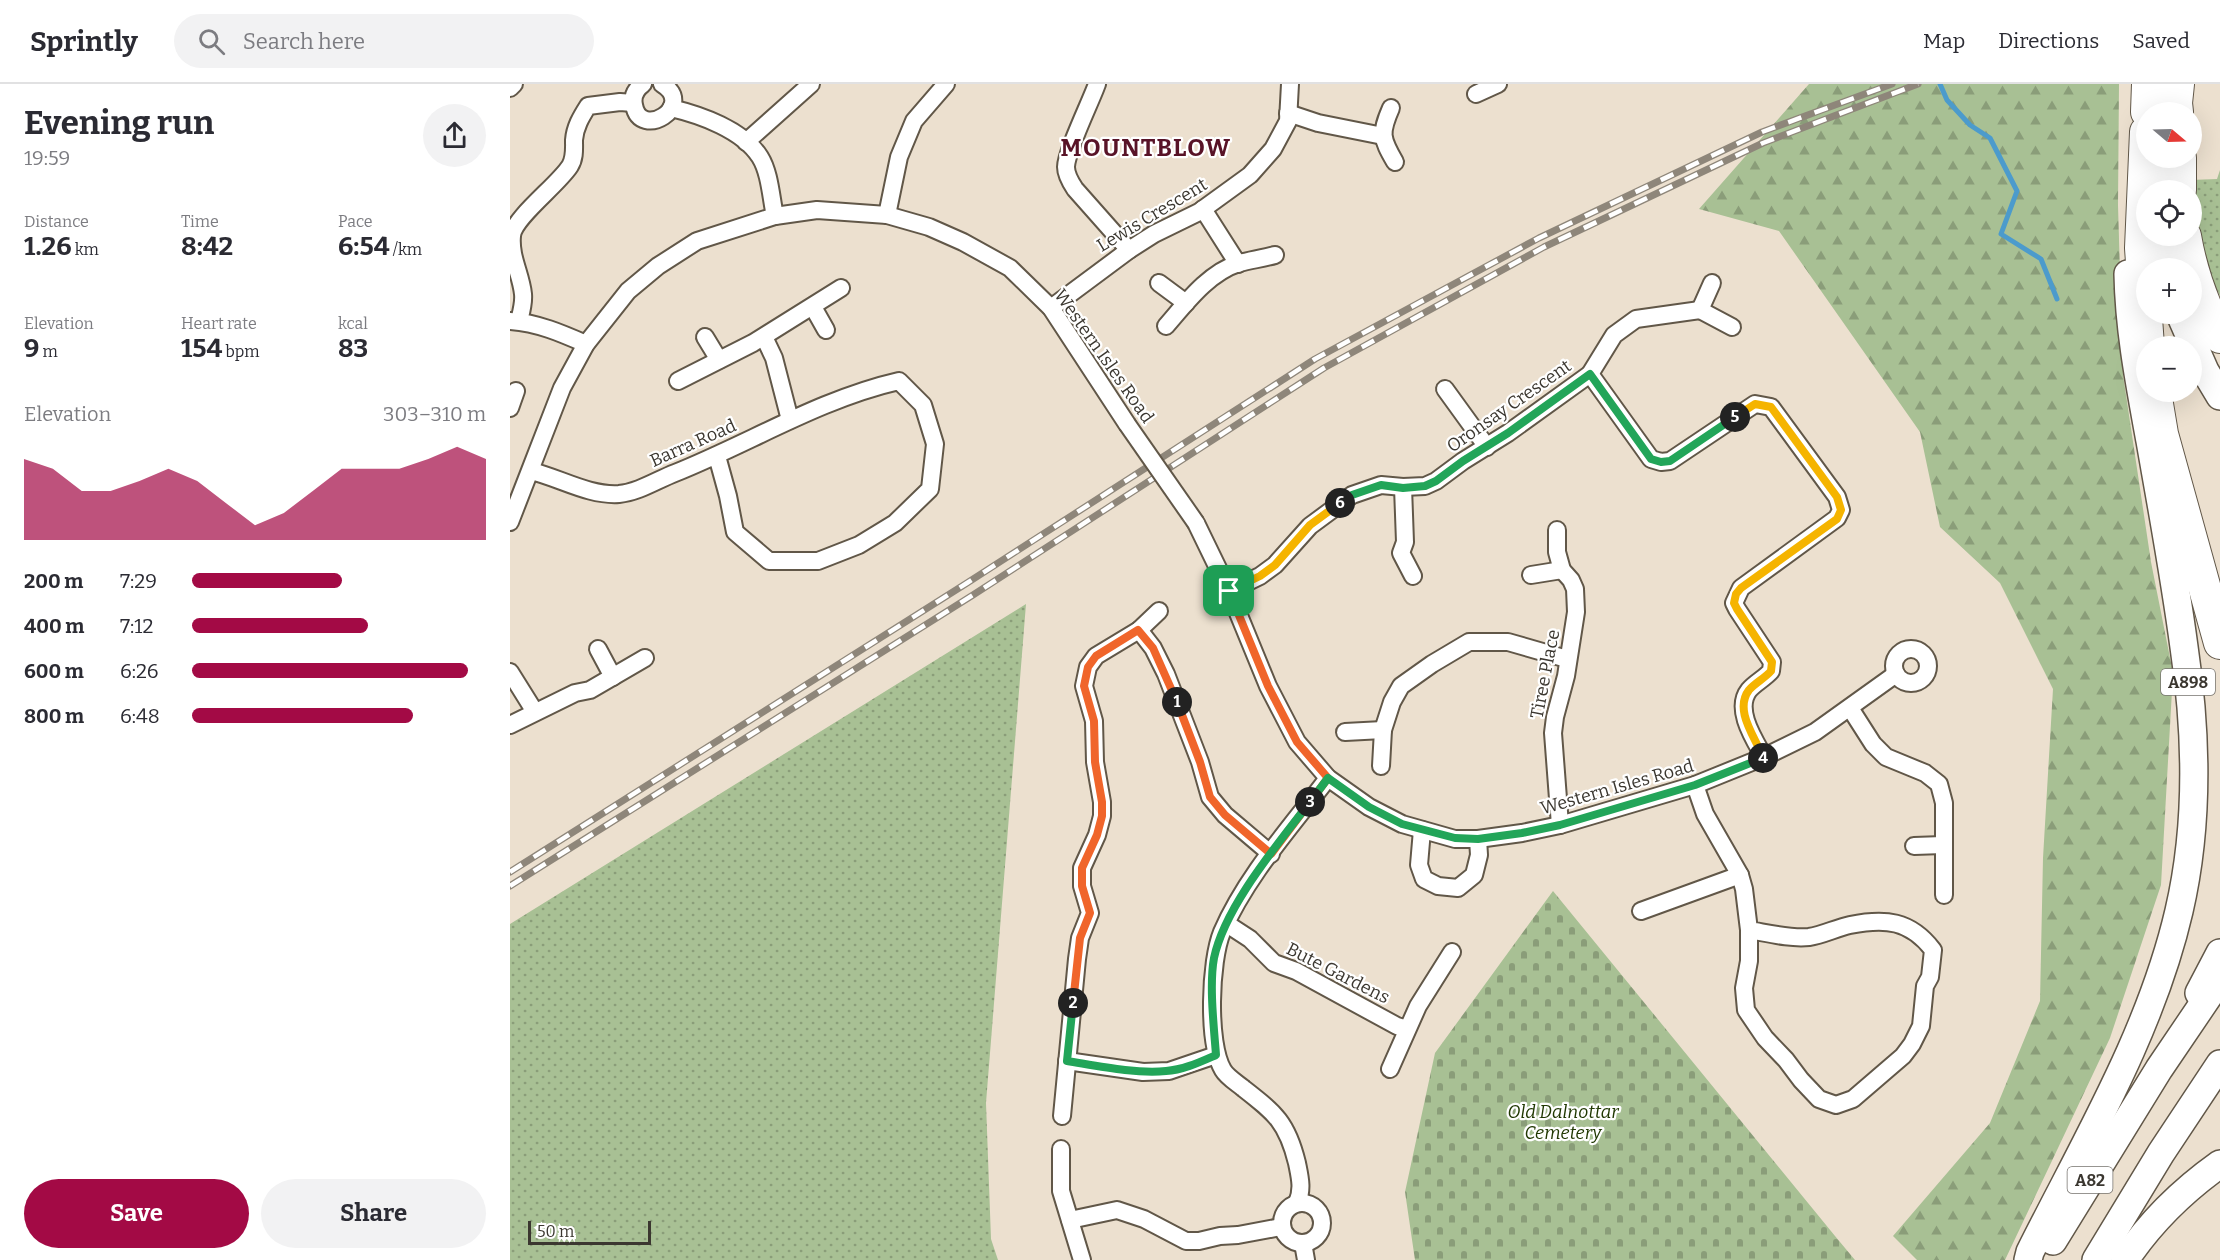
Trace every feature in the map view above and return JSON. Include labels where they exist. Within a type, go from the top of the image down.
[{"type":"highway","points":[[2144,168],[2141,248],[2147,336]]},
{"type":"highway","points":[[2187,246],[2204,304],[2220,337]]},
{"type":"highway","name":"A898","points":[[2157,402],[2162,434],[2220,643]]},
{"type":"main road","name":"A898","points":[[2028,1260],[2145,1015],[2173,934],[2190,850],[2194,777],[2192,711],[2184,646],[2133,347],[2128,291],[2128,247],[2138,128],[2164,99]]},
{"type":"main road","points":[[2184,324],[2201,362],[2220,396]]},
{"type":"main road","points":[[2159,1069],[2220,953]]},
{"type":"main road","name":"A82","points":[[2042,1260],[2159,1069],[2220,979]]},
{"type":"main road","name":"A82","points":[[2096,1260],[2161,1153],[2220,1064]]},
{"type":"main road","points":[[2125,1260],[2160,1215],[2189,1186],[2220,1164]]},
{"type":"street","points":[[510,88],[514,84]]},
{"type":"street","points":[[643,84],[634,94],[633,103],[638,114],[651,121],[659,120],[667,115],[671,108],[673,101],[671,92],[662,84]]},
{"type":"street","points":[[746,142],[811,84]]},
{"type":"street","points":[[887,215],[899,157],[914,121],[946,84]]},
{"type":"street","points":[[1097,84],[1066,167],[1074,189],[1129,250]]},
{"type":"street","name":"Lewis Crescent","points":[[1051,308],[1129,250],[1154,234],[1203,209],[1250,175],[1273,149],[1288,121],[1290,84]]},
{"type":"street","points":[[1476,94],[1498,84]]},
{"type":"street","points":[[586,344],[548,328],[515,321],[523,293],[512,249],[513,225],[555,185],[571,164],[579,120],[588,106],[620,102],[633,103]]},
{"type":"street","points":[[671,108],[700,115],[746,142],[760,157],[766,171],[775,216]]},
{"type":"street","points":[[1391,108],[1383,128],[1383,136],[1385,147],[1395,162]]},
{"type":"street","points":[[1288,113],[1346,130],[1383,136]]},
{"type":"street","points":[[1203,209],[1238,264]]},
{"type":"street","name":"Western Isles Road","points":[[510,522],[562,388],[586,344],[628,291],[658,266],[697,241],[775,216],[817,210],[887,215],[929,227],[963,242],[1010,268],[1051,308],[1127,424],[1196,523],[1229,591],[1268,686],[1297,742],[1328,778],[1369,807],[1402,824],[1455,838],[1478,839],[1560,825],[1695,785],[1764,757],[1815,732],[1896,674]]},
{"type":"street","points":[[1166,326],[1186,303],[1213,278],[1238,264],[1275,255]]},
{"type":"street","points":[[1159,283],[1186,303]]},
{"type":"street","points":[[1700,310],[1712,283]]},
{"type":"street","points":[[678,381],[764,337],[841,288]]},
{"type":"street","points":[[813,306],[826,330]]},
{"type":"street","points":[[1590,374],[1614,335],[1636,319],[1700,310],[1732,327]]},
{"type":"street","points":[[705,337],[719,360]]},
{"type":"street","points":[[764,337],[774,358],[790,420]]},
{"type":"street","name":"Oronsay Crescent","points":[[1229,591],[1260,576],[1275,565],[1310,525],[1352,495],[1381,485],[1403,488],[1425,486],[1436,481],[1590,374],[1651,459],[1661,462],[1670,461],[1755,404],[1771,407],[1837,497],[1841,510],[1837,519],[1741,588],[1736,594],[1734,603],[1772,662],[1771,671],[1744,697],[1744,713],[1752,735],[1764,757]]},
{"type":"street","name":"Barra Road","points":[[531,471],[597,493],[621,494],[637,490],[717,456],[790,420],[865,389],[900,381],[923,405],[935,444],[930,489],[896,523],[860,545],[818,561],[769,561],[735,532],[717,456]]},
{"type":"street","points":[[1445,389],[1487,447]]},
{"type":"street","points":[[510,408],[516,391]]},
{"type":"street","points":[[1403,488],[1405,542],[1401,553],[1413,576]]},
{"type":"street","name":"Tiree Place","points":[[1557,530],[1557,552],[1562,570],[1575,589],[1576,612],[1566,675],[1553,733],[1560,825]]},
{"type":"street","points":[[1531,575],[1562,570]]},
{"type":"street","points":[[1062,1116],[1080,938],[1090,913],[1082,886],[1082,868],[1097,835],[1102,816],[1095,762],[1094,721],[1084,686],[1088,667],[1096,656],[1138,630],[1159,611]]},
{"type":"street","points":[[1138,630],[1153,648],[1166,674],[1200,762],[1210,797],[1225,815],[1271,854]]},
{"type":"street","points":[[1381,766],[1383,730],[1392,702],[1401,686],[1469,642],[1508,642],[1568,660]]},
{"type":"street","points":[[598,649],[613,676]]},
{"type":"street","points":[[510,725],[575,693],[590,690],[645,658]]},
{"type":"street","points":[[510,672],[535,712]]},
{"type":"street","points":[[1850,708],[1873,744],[1886,757],[1925,773],[1939,784],[1944,803],[1944,895]]},
{"type":"street","points":[[1345,732],[1383,730]]},
{"type":"street","points":[[1297,1203],[1301,1192],[1301,1180],[1286,1128],[1270,1109],[1224,1073],[1216,1055],[1213,1016],[1214,959],[1222,931],[1249,884],[1328,778]]},
{"type":"street","points":[[1695,785],[1705,814],[1740,875],[1744,889],[1749,930],[1749,962],[1744,988],[1746,1010],[1764,1038],[1820,1099],[1836,1105],[1853,1099],[1903,1056],[1921,1026],[1925,986],[1930,976],[1933,950],[1925,939],[1912,929],[1895,922],[1851,925],[1808,937],[1749,930]]},
{"type":"street","points":[[1422,830],[1419,865],[1424,879],[1438,886],[1458,888],[1474,875],[1479,855],[1478,839]]},
{"type":"street","points":[[1914,846],[1943,845]]},
{"type":"street","points":[[1641,911],[1740,875]]},
{"type":"street","name":"Bute Gardens","points":[[1227,924],[1250,939],[1274,963],[1296,971],[1397,1026],[1407,1029]]},
{"type":"street","points":[[1390,1069],[1418,1006],[1452,951]]},
{"type":"street","points":[[1067,1061],[1152,1072],[1169,1071],[1196,1064],[1216,1055]]},
{"type":"street","points":[[1061,1149],[1061,1191],[1083,1260]]},
{"type":"street","points":[[1297,1203],[1310,1204],[1316,1208],[1322,1220],[1322,1227],[1305,1252],[1287,1237],[1281,1227],[1283,1214],[1297,1203]]},
{"type":"street","points":[[1070,1220],[1117,1210],[1144,1219],[1186,1241],[1199,1241],[1281,1227]]},
{"type":"green space","points":[[1809,84],[2119,84],[2118,205],[2123,375],[2151,562],[2173,673],[2161,885],[2110,1038],[2005,1260],[1917,1260],[1893,1236],[1990,1123],[2040,1001],[2043,858],[2053,689],[2000,583],[1940,527],[1920,432],[1779,231],[1699,209]]},
{"type":"green space","points":[[2220,170],[2220,296],[2207,270],[2202,244],[2202,180],[2190,180],[2217,179]]},
{"type":"green space","points":[[1026,604],[986,1103],[991,1239],[998,1260],[510,1260],[510,924]]},
{"type":"green space","name":"Old Dalnottar Cemetery","points":[[1553,891],[1855,1260],[1415,1260],[1405,1192],[1435,1053]]},
{"type":"waterway","points":[[1940,84],[1947,100],[1970,125],[1990,138],[2017,191],[2001,234],[2041,259],[2057,299]]},
{"type":"railway","points":[[510,872],[967,583],[1315,359],[1539,238],[1762,132],[1892,84]]},
{"type":"railway","points":[[510,886],[973,595],[1324,368],[1544,247],[1763,143],[1918,84]]},
{"type":"district","name":"MOUNTBLOW","points":[[1146,148]]},
{"type":"route","points":[[1229,591],[1260,576],[1275,565],[1310,525],[1352,495],[1381,485],[1403,488],[1425,486],[1436,481],[1590,374],[1651,459],[1661,462],[1670,461],[1755,404],[1771,407],[1837,497],[1841,510],[1837,519],[1741,588],[1736,594],[1734,603],[1737,609],[1772,662],[1771,671],[1744,697],[1744,713],[1752,735],[1764,757],[1695,785],[1560,825],[1478,839],[1455,838],[1402,824],[1369,807],[1328,778],[1249,884],[1222,931],[1214,959],[1213,1016],[1216,1055],[1196,1064],[1169,1071],[1143,1072],[1067,1061],[1080,938],[1090,913],[1082,886],[1082,868],[1097,835],[1102,816],[1095,762],[1094,721],[1084,686],[1088,667],[1096,656],[1138,630],[1153,648],[1166,674],[1200,762],[1210,797],[1225,815],[1271,854],[1328,778],[1297,742],[1268,686],[1229,591]]}]
